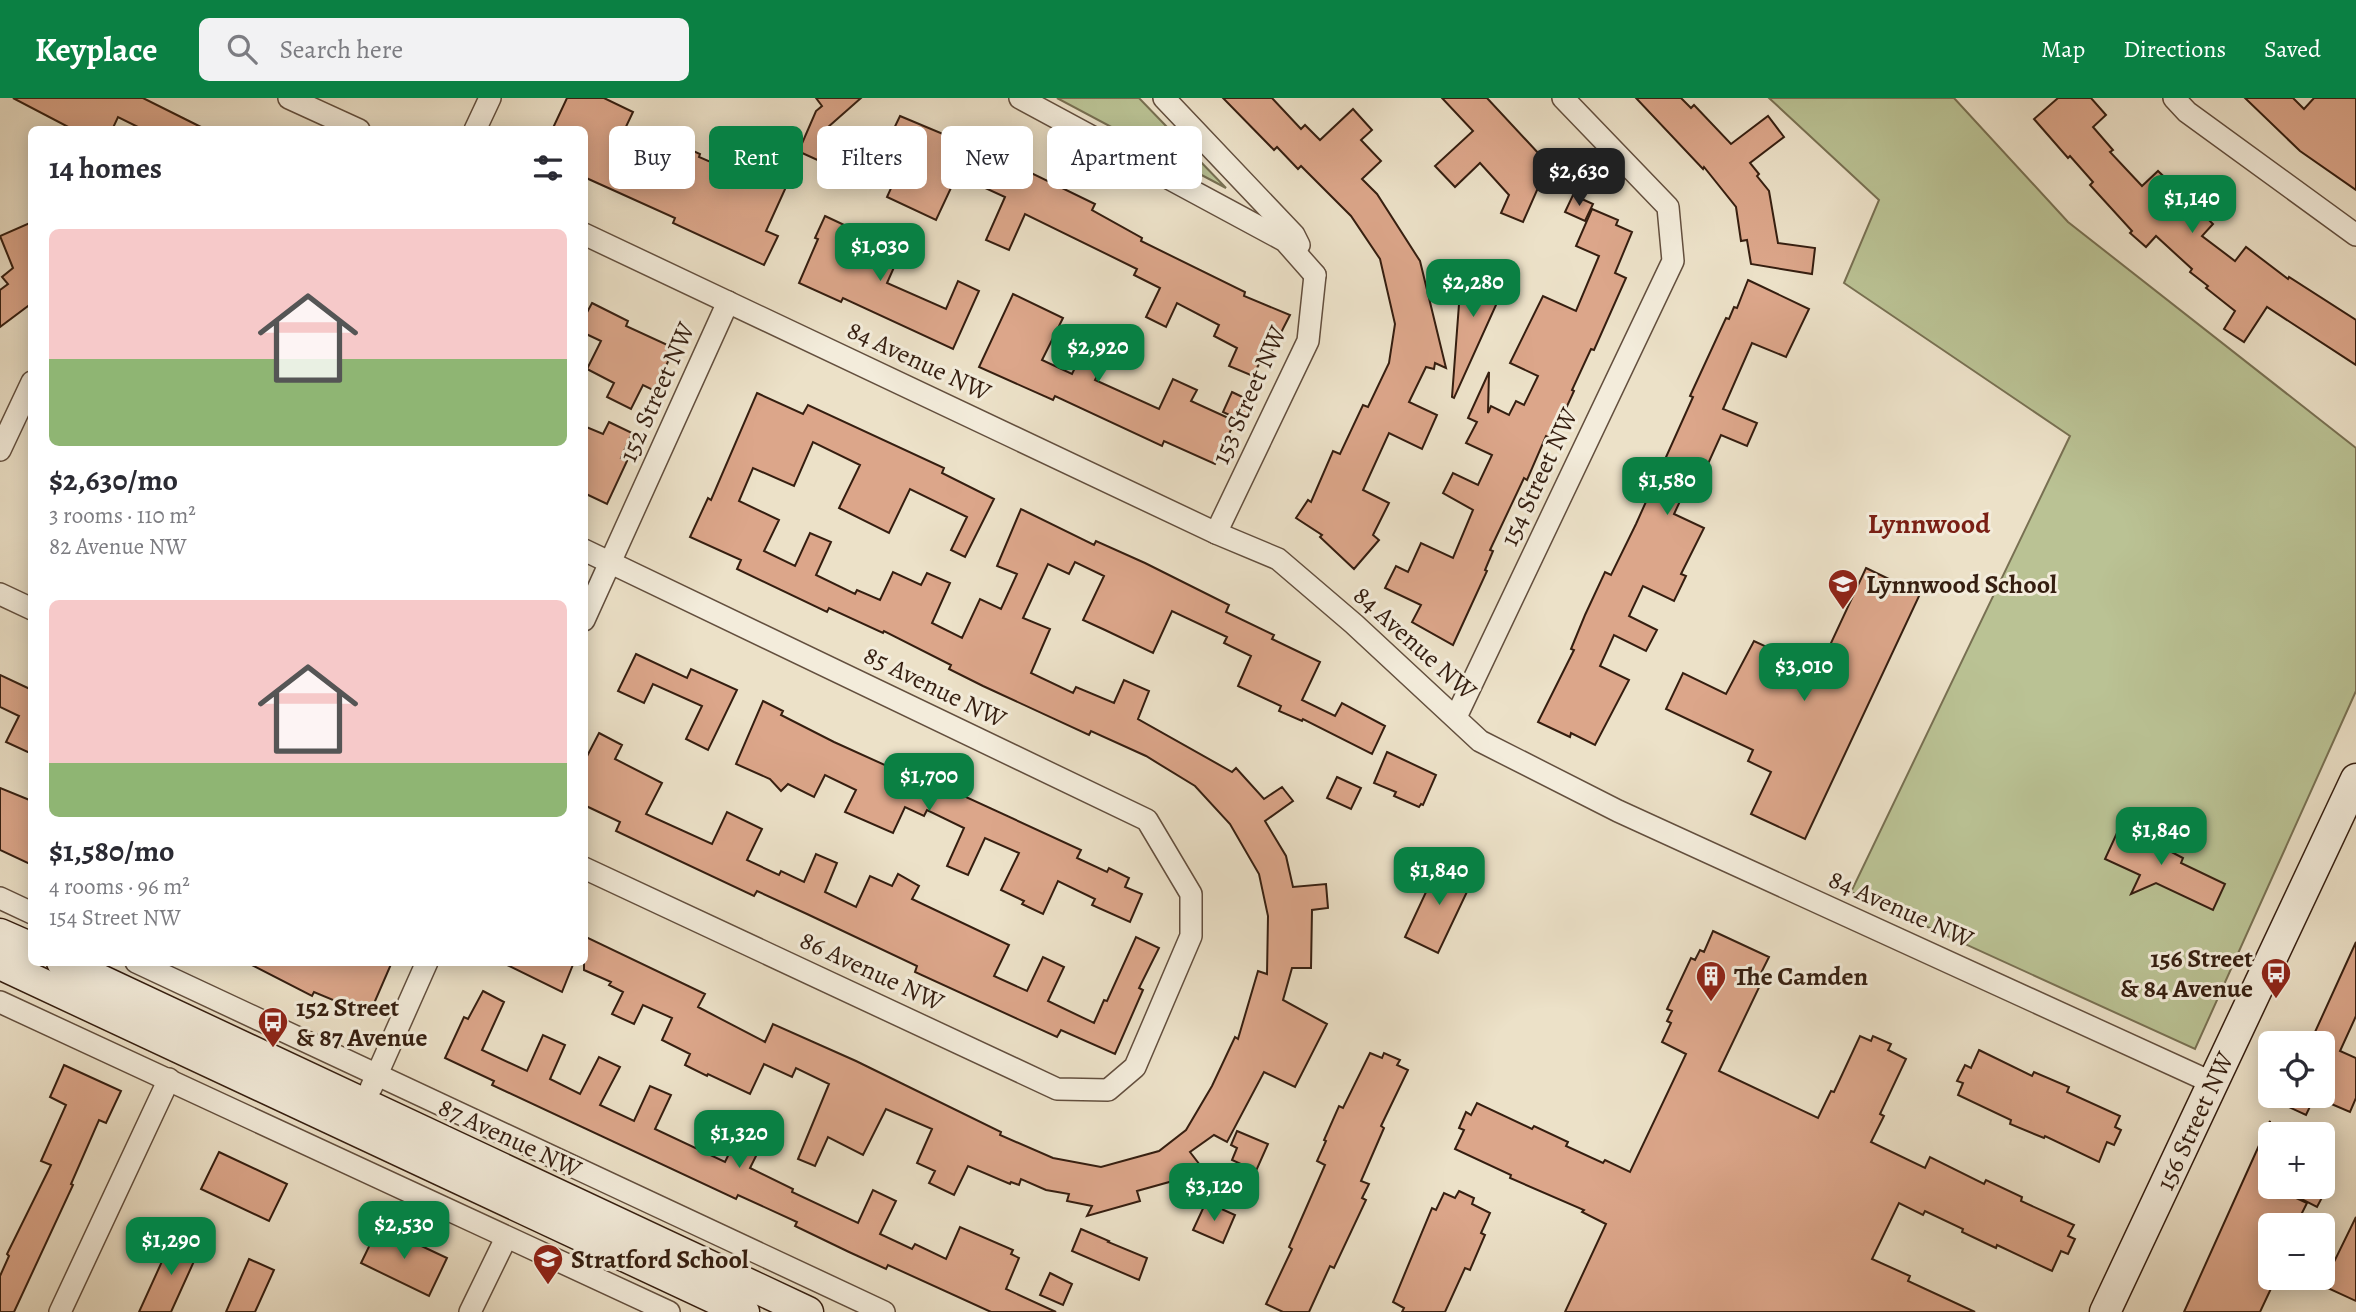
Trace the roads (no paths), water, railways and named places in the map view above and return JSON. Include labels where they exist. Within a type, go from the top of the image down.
[{"type":"main road","name":"156 Street NW","points":[[2105,1312],[2356,779]]},
{"type":"main road","points":[[0,934],[28,946]]},
{"type":"main road","name":"87 Avenue NW","points":[[0,964],[808,1312]]},
{"type":"main road","name":"87 Avenue NW","points":[[70,966],[358,1117],[744,1312]]},
{"type":"street","points":[[289,98],[350,126]]},
{"type":"street","points":[[477,126],[490,98]]},
{"type":"street","points":[[1020,98],[1285,241],[1315,275]]},
{"type":"street","points":[[1164,98],[1294,235],[1315,275]]},
{"type":"street","name":"154 Street NW","points":[[1456,717],[1673,261],[1668,207],[1563,98]]},
{"type":"street","points":[[2174,98],[2187,112],[2356,235]]},
{"type":"street","name":"84 Avenue NW","points":[[588,236],[1216,533],[1278,559],[1480,741],[1618,811],[2213,1083]]},
{"type":"street","name":"153 Street NW","points":[[1216,533],[1308,341],[1315,275]]},
{"type":"street","name":"152 Street NW","points":[[588,612],[728,302]]},
{"type":"street","points":[[0,450],[28,390]]},
{"type":"street","name":"85 Avenue NW","points":[[588,552],[1147,820],[1191,894],[1191,936],[1135,1067]]},
{"type":"street","points":[[0,594],[28,607]]},
{"type":"street","name":"86 Avenue NW","points":[[588,870],[1057,1089],[1108,1090],[1135,1067]]},
{"type":"street","points":[[0,898],[28,911]]},
{"type":"street","name":"87 Avenue NW","points":[[144,966],[884,1312]]},
{"type":"street","points":[[358,1117],[425,966]]},
{"type":"street","points":[[0,1002],[669,1312]]},
{"type":"street","points":[[60,1312],[169,1079]]},
{"type":"street","points":[[470,1312],[506,1238]]},
{"type":"place","name":"Lynnwood School","points":[[1843,611]]},
{"type":"place","name":"156 Street & 84 Avenue","points":[[2276,1000]]},
{"type":"place","name":"The Camden","points":[[1711,1003]]},
{"type":"place","name":"152 Street & 87 Avenue","points":[[273,1049]]},
{"type":"place","name":"Stratford School","points":[[548,1286]]},
{"type":"district","name":"Lynnwood","points":[[1929,524]]}]
